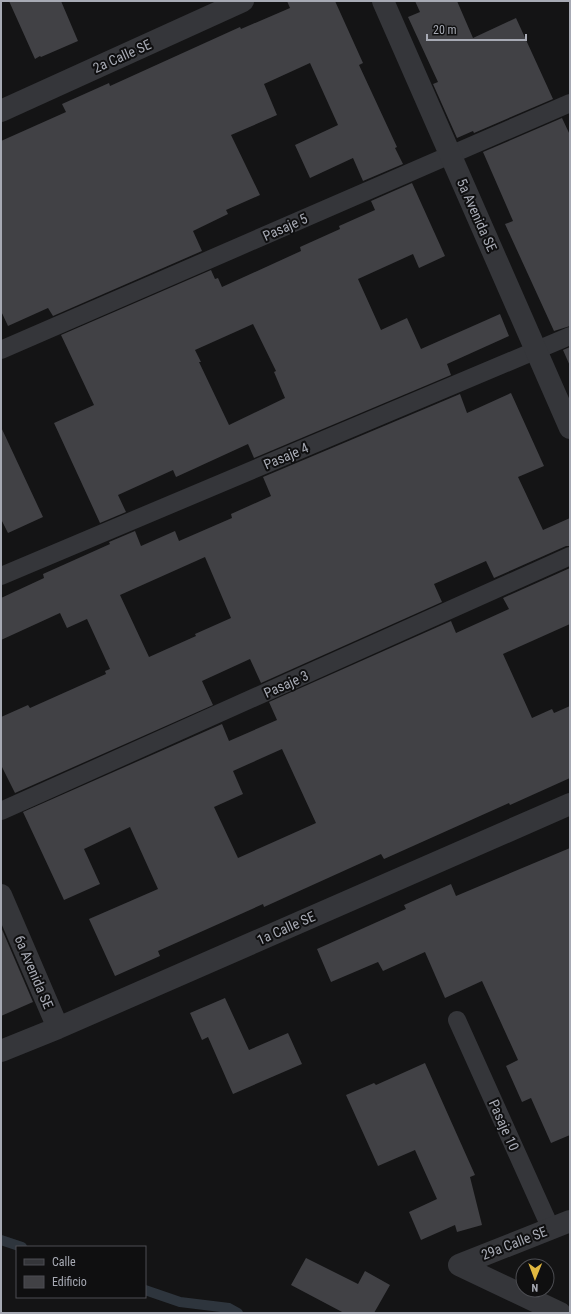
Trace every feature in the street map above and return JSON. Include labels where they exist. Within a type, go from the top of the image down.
[{"type":"street","name":"2a Calle SE","points":[[1,111],[243,1]]},
{"type":"street","name":"5a Avenida SE","points":[[383,1],[570,428]]},
{"type":"street","name":"1a Calle SE","points":[[1,1051],[58,1028],[570,804]]},
{"type":"street","name":"6a Avenida SE","points":[[1,895],[58,1028]]},
{"type":"street","name":"29a Calle SE","points":[[560,1225],[459,1265],[560,1313]]},
{"type":"lane","name":"Pasaje 5","points":[[1,350],[570,103]]},
{"type":"lane","name":"Pasaje 4","points":[[1,576],[570,336]]},
{"type":"lane","name":"Pasaje 3","points":[[1,811],[570,556]]},
{"type":"lane","name":"Pasaje 10","points":[[457,1020],[560,1225]]},
{"type":"building","points":[[9,1],[61,1],[78,41],[35,59]]},
{"type":"building","points":[[287,1],[335,1],[363,63],[359,65],[397,147],[395,148],[403,164],[363,181],[353,158],[310,178],[295,145],[338,125],[310,63],[264,84],[277,115],[231,135],[260,195],[226,210],[228,214],[193,231],[202,251],[53,316],[48,308],[8,326],[1,311],[1,141],[66,112],[62,104],[109,83],[110,86],[240,27],[241,29],[290,8]]},
{"type":"building","points":[[415,1],[457,1],[473,38],[516,18],[553,99],[474,133],[473,131],[457,138],[433,84],[438,82],[408,17],[420,12]]},
{"type":"building","points":[[562,118],[570,135],[570,326],[554,331],[505,224],[513,221],[483,152]]},
{"type":"building","points":[[412,183],[445,256],[419,268],[413,254],[358,279],[381,330],[407,318],[421,349],[500,314],[509,336],[447,364],[451,375],[254,458],[248,444],[176,477],[173,470],[118,495],[126,512],[100,523],[54,423],[94,405],[61,335],[211,270],[215,279],[218,278],[222,287],[301,251],[300,247],[340,229],[339,226],[375,210],[371,201]],"holes":[[[253,324],[276,371],[274,372],[285,398],[229,425],[199,362],[201,362],[195,350]]]},
{"type":"building","points":[[570,347],[570,366],[563,350]]},
{"type":"building","points":[[511,393],[544,466],[518,477],[543,530],[570,518],[570,546],[566,546],[494,578],[486,561],[434,584],[442,602],[261,683],[250,659],[202,681],[213,705],[15,793],[1,765],[1,717],[28,705],[30,708],[106,674],[105,671],[110,669],[87,619],[67,628],[60,613],[1,640],[1,598],[44,578],[43,574],[135,531],[141,546],[175,531],[179,541],[232,518],[231,514],[271,496],[263,477],[460,394],[467,413]],"holes":[[[205,557],[231,618],[195,634],[196,636],[149,657],[120,595]]]},
{"type":"building","points":[[1,427],[43,517],[8,533],[1,519]]},
{"type":"building","points":[[570,568],[570,624],[503,654],[532,718],[552,709],[554,713],[570,706],[570,778],[510,805],[509,803],[384,859],[381,854],[264,907],[263,904],[158,951],[160,956],[115,976],[89,919],[158,889],[130,827],[84,849],[100,884],[64,900],[23,812],[222,724],[229,741],[277,720],[269,702],[451,621],[456,633],[509,609],[503,598]],"holes":[[[282,749],[316,823],[238,858],[214,807],[243,794],[233,771]]]},
{"type":"building","points":[[570,848],[570,1135],[551,1143],[531,1098],[522,1102],[506,1066],[518,1060],[482,981],[445,998],[425,952],[383,971],[378,962],[331,982],[317,949],[406,909],[404,905],[451,884],[456,896]]},
{"type":"building","points":[[1,927],[33,1002],[1,1016]]},
{"type":"building","points":[[225,998],[249,1050],[288,1033],[302,1064],[233,1094],[208,1037],[202,1040],[190,1013]]},
{"type":"building","points":[[425,1063],[475,1175],[470,1177],[482,1225],[457,1232],[455,1225],[421,1240],[409,1212],[437,1199],[415,1150],[378,1166],[346,1095],[374,1083],[376,1085]]},
{"type":"building","points":[[306,1258],[358,1284],[365,1271],[390,1285],[374,1313],[344,1313],[291,1285]]},
{"type":"waterway","points":[[1,1240],[19,1246]]},
{"type":"waterway","points":[[146,1290],[180,1302],[229,1308],[238,1313]]}]
